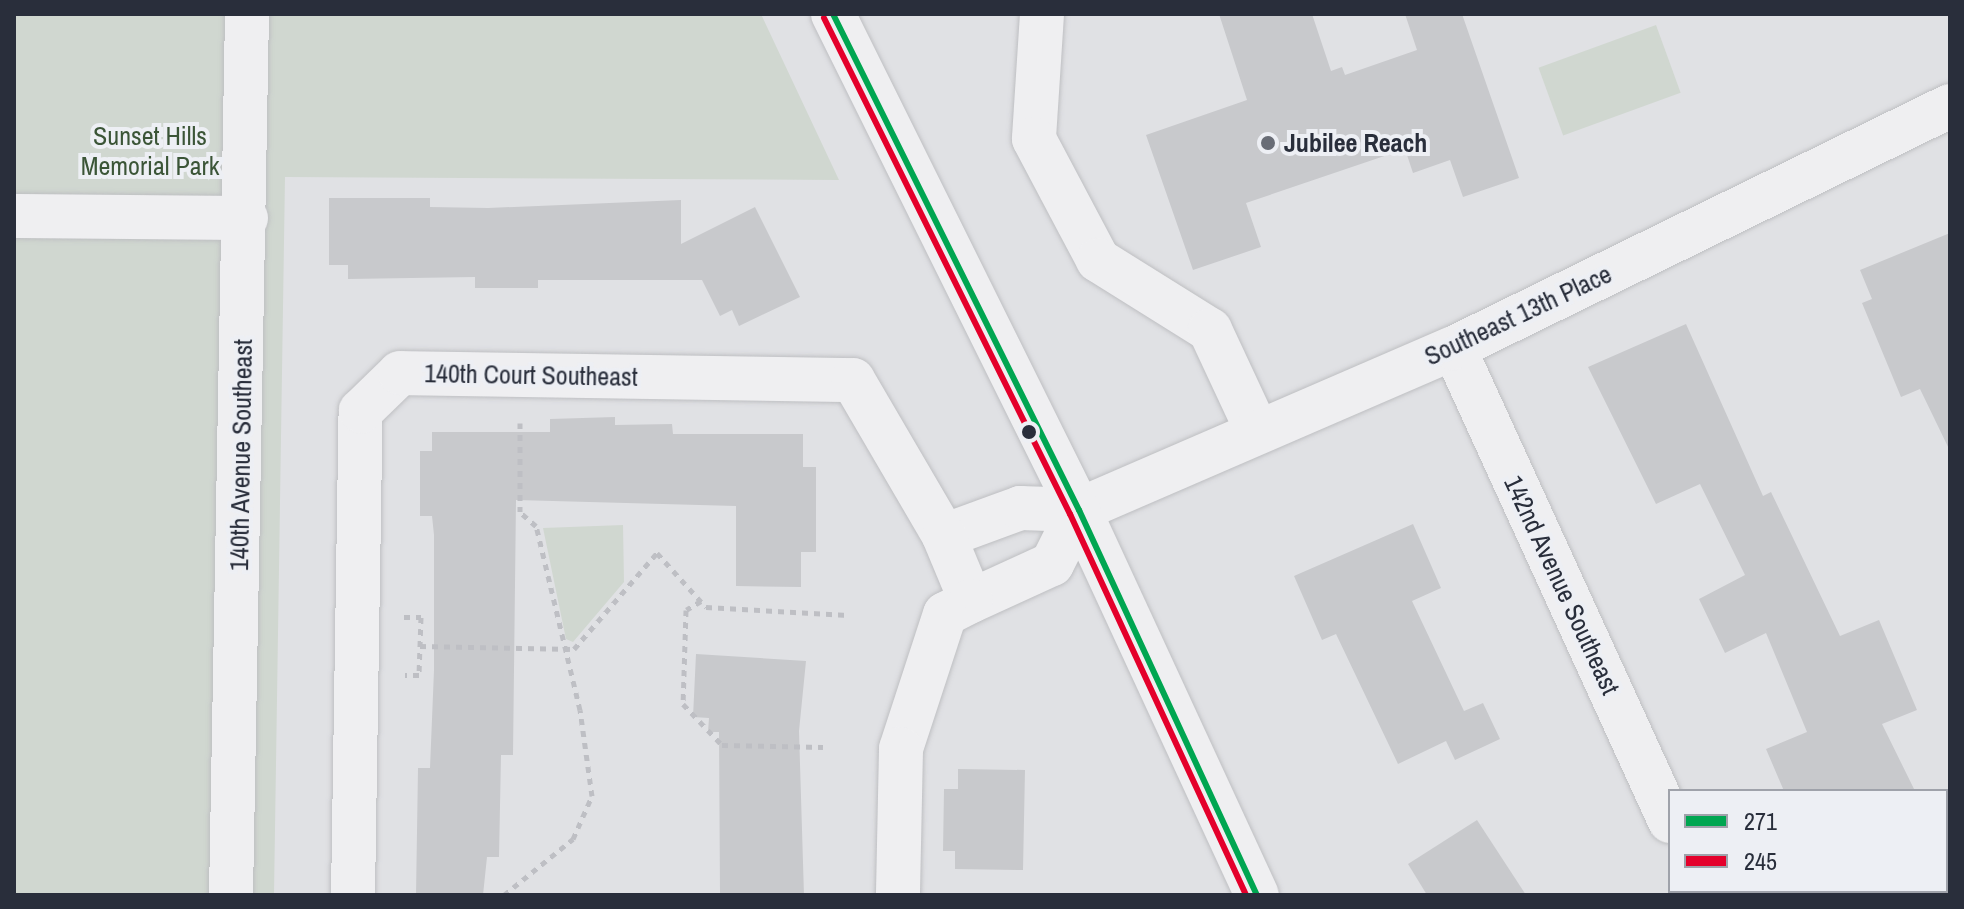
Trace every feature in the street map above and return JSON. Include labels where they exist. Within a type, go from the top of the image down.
[{"type":"street","name":"140th Avenue Southeast","points":[[231,895],[246,218],[247,14]]},
{"type":"street","points":[[833,14],[1079,510],[1257,895]]},
{"type":"street","points":[[1042,14],[1034,139],[1098,260],[1210,330],[1257,431]]},
{"type":"street","name":"Southeast 13th Place","points":[[1079,510],[1454,348],[1950,106]]},
{"type":"street","points":[[14,216],[246,218]]},
{"type":"street","name":"142nd Avenue Southeast","points":[[1454,348],[1668,817]]},
{"type":"street","name":"140th Court Southeast","points":[[353,895],[361,411],[400,373],[853,380],[944,536],[971,601]]},
{"type":"street","points":[[944,536],[1020,508],[1079,510]]},
{"type":"street","points":[[898,895],[901,749],[945,614],[1052,564],[1079,510]]},
{"type":"path","points":[[504,895],[573,839],[592,796],[536,526],[520,512],[520,410]]},
{"type":"path","points":[[420,646],[574,649],[657,553],[701,601]]},
{"type":"path","points":[[823,747],[722,745],[683,704],[686,610],[701,601],[848,615]]},
{"type":"path","points":[[397,674],[419,675],[421,617],[398,616]]},
{"type":"green space","name":"Sunset Hills Memorial Park","points":[[14,14],[761,14],[839,180],[285,177],[274,895],[14,895]]},
{"type":"green space","points":[[1656,25],[1681,93],[1563,135],[1539,68]]},
{"type":"green space","points":[[623,525],[624,582],[573,642],[566,639],[543,528]]},
{"type":"building","name":"Jubilee Reach","points":[[1219,14],[1312,14],[1331,71],[1342,67],[1345,75],[1417,50],[1405,14],[1462,14],[1519,178],[1463,197],[1450,160],[1413,173],[1405,149],[1246,203],[1261,247],[1193,270],[1146,135],[1247,100]]},
{"type":"building","points":[[329,198],[430,198],[430,207],[488,208],[681,200],[681,244],[755,207],[800,297],[739,326],[732,310],[720,316],[702,280],[538,280],[538,288],[475,288],[475,277],[348,279],[348,265],[329,265]]},
{"type":"building","points":[[1950,233],[1950,451],[1920,389],[1901,397],[1862,303],[1872,299],[1860,270]]},
{"type":"building","points":[[1686,324],[1763,496],[1771,492],[1840,636],[1879,620],[1917,710],[1882,724],[1914,789],[1783,789],[1766,749],[1807,732],[1766,633],[1725,653],[1699,599],[1745,575],[1700,484],[1656,504],[1588,367]]},
{"type":"building","points":[[615,417],[615,425],[672,424],[673,434],[803,434],[803,467],[816,467],[816,552],[801,552],[801,587],[736,586],[736,506],[516,500],[513,755],[501,755],[499,857],[487,857],[483,895],[416,895],[418,768],[430,768],[434,670],[434,535],[432,516],[420,516],[420,451],[432,451],[432,432],[550,432],[550,419]]},
{"type":"building","points":[[1413,524],[1441,588],[1412,601],[1464,711],[1483,703],[1500,739],[1455,760],[1446,741],[1398,764],[1336,634],[1322,640],[1294,576]]},
{"type":"building","points":[[696,654],[806,661],[799,731],[804,895],[720,895],[719,732],[708,732],[709,718],[693,717]]},
{"type":"building","points":[[958,769],[1025,770],[1023,870],[955,869],[955,851],[943,851],[944,789],[958,789]]},
{"type":"building","points":[[1477,820],[1526,895],[1427,895],[1408,864]]},
{"type":"transit line","name":"271","points":[[833,14],[1079,510],[1257,895]]},
{"type":"transit line","name":"245","points":[[824,18],[1070,514],[1246,895]]},
{"type":"place","name":"Jubilee Reach","points":[[1268,143]]}]
